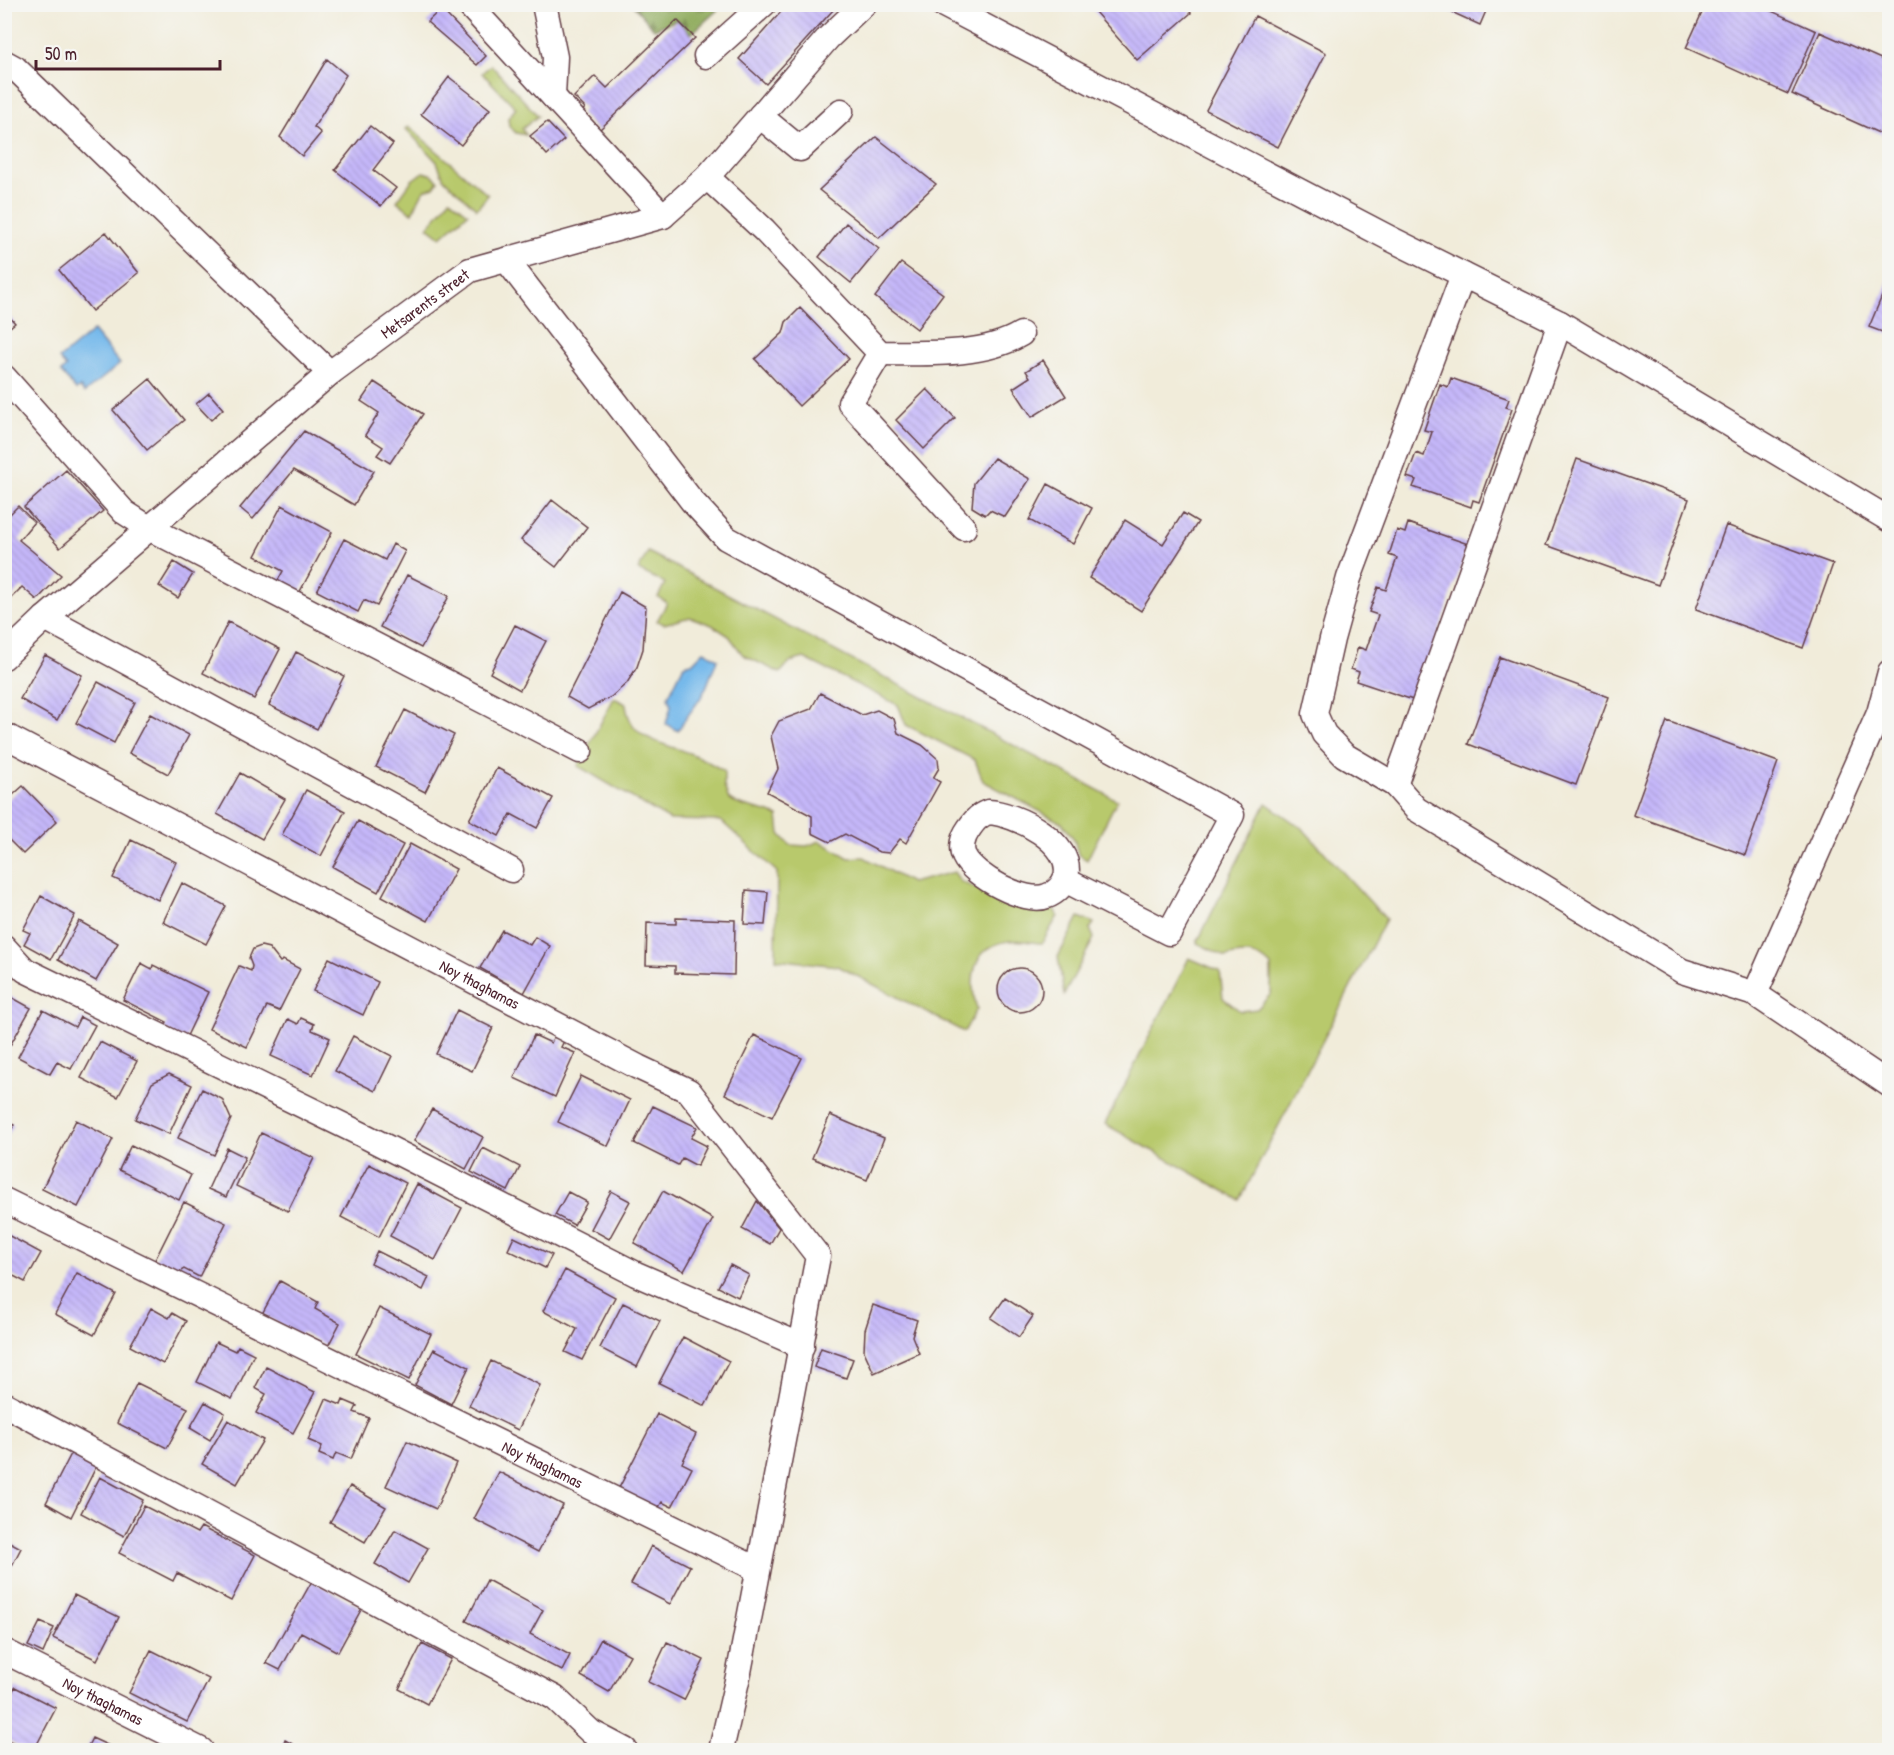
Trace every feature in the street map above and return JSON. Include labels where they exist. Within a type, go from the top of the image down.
[{"type":"street","points":[[468,4],[663,216]]},
{"type":"street","points":[[544,4],[555,57],[553,96]]},
{"type":"street","points":[[706,56],[764,4]]},
{"type":"street","name":"Metsarents street","points":[[4,657],[45,618],[330,373],[470,270],[508,262],[663,216],[707,177],[828,38],[864,4]]},
{"type":"street","points":[[942,4],[1463,275],[1560,323],[1890,520]]},
{"type":"street","points":[[4,62],[15,68],[330,373]]},
{"type":"street","points":[[760,116],[800,149],[841,111]]},
{"type":"street","points":[[707,177],[764,230],[880,353],[937,353],[1006,344],[1021,334]]},
{"type":"street","points":[[508,262],[692,501],[726,538],[1232,815],[1169,933],[1065,880]]},
{"type":"street","points":[[1463,275],[1350,578],[1332,639],[1315,714],[1323,734],[1344,755],[1395,785],[1416,809],[1682,971],[1755,994],[1890,1085]]},
{"type":"street","points":[[1395,785],[1560,323]]},
{"type":"street","points":[[880,353],[850,403],[964,528]]},
{"type":"street","points":[[4,377],[124,512],[149,528],[580,751]]},
{"type":"street","points":[[45,618],[511,870]]},
{"type":"street","points":[[1755,994],[1878,713],[1890,672]]},
{"type":"street","name":"Noy thaghamas","points":[[4,735],[638,1067],[689,1091],[818,1256],[739,1672],[721,1750]]},
{"type":"street","points":[[4,946],[25,970],[367,1137],[636,1275],[802,1346]]},
{"type":"street","name":"Noy thaghamas","points":[[4,1200],[757,1569]]},
{"type":"street","points":[[4,1404],[555,1698],[591,1732],[625,1750]]},
{"type":"street","name":"Noy thaghamas","points":[[4,1651],[201,1750]]},
{"type":"green space","points":[[633,5],[723,5],[691,34],[677,20],[654,29]]},
{"type":"green space","points":[[491,65],[538,116],[522,129],[526,135],[516,133],[509,126],[508,118],[516,108],[482,73]]},
{"type":"green space","points":[[409,127],[488,195],[477,209],[444,179],[437,162],[406,129]]},
{"type":"green space","points":[[423,172],[433,175],[438,181],[434,187],[424,190],[412,213],[397,201],[412,180]]},
{"type":"green space","points":[[450,199],[468,213],[441,237],[428,227]]},
{"type":"green space","points":[[648,552],[1117,800],[1087,860],[1078,854],[1074,839],[1062,823],[983,781],[975,760],[906,725],[898,705],[804,658],[790,662],[780,673],[743,655],[729,636],[712,625],[690,617],[664,624],[657,621],[667,603],[658,597],[665,583],[638,570]]},
{"type":"green space","points":[[614,698],[626,704],[628,716],[639,732],[656,742],[705,760],[724,771],[724,786],[729,800],[778,816],[780,834],[790,845],[807,846],[820,841],[849,858],[864,857],[911,883],[954,872],[961,882],[1025,909],[1052,906],[1058,916],[1042,943],[1009,941],[997,944],[980,957],[973,976],[977,1009],[964,1032],[838,966],[776,959],[777,872],[721,821],[670,820],[578,766]]},
{"type":"green space","points":[[1266,803],[1303,829],[1386,919],[1240,1200],[1105,1124],[1189,958],[1220,971],[1223,998],[1240,1011],[1257,1009],[1271,994],[1271,966],[1266,961],[1250,954],[1226,957],[1197,943]]},
{"type":"green space","points":[[1079,917],[1094,923],[1090,929],[1094,938],[1064,995],[1058,957]]},
{"type":"water","points":[[93,331],[120,364],[84,393],[80,387],[76,390],[61,372],[66,367],[59,359]]},
{"type":"water","points":[[704,651],[718,659],[704,693],[678,731],[666,724],[671,706],[668,697],[684,665],[692,663]]},
{"type":"building","points":[[788,4],[829,4],[834,9],[766,84],[739,59]]},
{"type":"building","points":[[1088,4],[1184,4],[1191,13],[1137,60]]},
{"type":"building","points":[[1434,4],[1489,4],[1480,25]]},
{"type":"building","points":[[1706,4],[1756,4],[1816,31],[1788,94],[1686,48]]},
{"type":"building","points":[[441,9],[486,56],[477,65],[427,22]]},
{"type":"building","points":[[1255,16],[1326,53],[1278,147],[1206,110]]},
{"type":"building","points":[[677,20],[695,38],[598,131],[581,113],[585,108],[574,97],[595,76],[607,88]]},
{"type":"building","points":[[1820,32],[1890,63],[1890,138],[1792,94]]},
{"type":"building","points":[[327,59],[346,75],[314,127],[321,133],[302,156],[280,137]]},
{"type":"building","points":[[449,77],[490,109],[461,145],[421,114]]},
{"type":"building","points":[[547,122],[564,140],[547,155],[530,136]]},
{"type":"building","points":[[370,126],[393,144],[373,170],[396,188],[381,206],[335,170]]},
{"type":"building","points":[[876,137],[936,184],[879,238],[819,190]]},
{"type":"building","points":[[846,223],[879,249],[851,283],[819,257]]},
{"type":"building","points":[[106,232],[139,273],[92,311],[59,270]]},
{"type":"building","points":[[901,263],[943,294],[917,329],[875,297]]},
{"type":"building","points":[[1890,277],[1890,335],[1869,327]]},
{"type":"building","points":[[800,308],[849,359],[799,406],[755,359],[783,333],[786,322]]},
{"type":"building","points":[[4,311],[15,323],[4,332]]},
{"type":"building","points":[[1043,360],[1066,396],[1032,417],[1013,388],[1030,377],[1026,371]]},
{"type":"building","points":[[1451,378],[1509,399],[1506,407],[1512,409],[1479,502],[1473,500],[1471,507],[1413,487],[1416,480],[1407,477],[1416,453],[1424,456],[1432,432],[1424,430],[1440,384],[1448,387]]},
{"type":"building","points":[[150,379],[184,420],[147,450],[113,410]]},
{"type":"building","points":[[374,382],[423,414],[390,463],[377,455],[383,447],[365,435],[379,413],[361,401]]},
{"type":"building","points":[[927,389],[955,418],[924,449],[896,420]]},
{"type":"building","points":[[209,393],[223,409],[211,420],[196,404]]},
{"type":"building","points":[[304,431],[374,471],[354,505],[294,470],[253,519],[240,508]]},
{"type":"building","points":[[994,458],[1030,479],[1005,517],[990,510],[985,515],[972,507],[974,483]]},
{"type":"building","points":[[1577,459],[1689,499],[1658,585],[1546,545]]},
{"type":"building","points":[[66,470],[103,511],[60,548],[24,507]]},
{"type":"building","points":[[1048,484],[1092,508],[1073,544],[1029,520]]},
{"type":"building","points":[[552,500],[587,527],[556,567],[521,540]]},
{"type":"building","points":[[282,505],[332,532],[298,595],[276,584],[283,571],[255,556]]},
{"type":"building","points":[[18,506],[34,522],[19,540],[61,575],[37,600],[22,587],[4,605],[4,520]]},
{"type":"building","points":[[1183,513],[1198,522],[1141,611],[1089,578],[1125,520],[1163,544]]},
{"type":"building","points":[[1408,523],[1468,544],[1416,701],[1356,681],[1359,672],[1351,669],[1358,647],[1366,650],[1378,615],[1369,612],[1378,587],[1386,590],[1397,558],[1389,555],[1397,530],[1405,533]]},
{"type":"building","points":[[1726,525],[1833,564],[1803,648],[1696,609]]},
{"type":"building","points":[[344,539],[385,560],[393,544],[405,551],[377,606],[364,600],[358,612],[317,591]]},
{"type":"building","points":[[174,562],[193,574],[178,598],[159,586]]},
{"type":"building","points":[[407,575],[449,596],[421,648],[380,627]]},
{"type":"building","points":[[620,592],[646,607],[643,649],[637,667],[627,683],[611,697],[588,709],[567,697]]},
{"type":"building","points":[[228,622],[280,649],[254,699],[203,673]]},
{"type":"building","points":[[515,625],[546,641],[520,690],[490,673]]},
{"type":"building","points":[[296,652],[344,676],[317,729],[269,705]]},
{"type":"building","points":[[45,655],[82,675],[57,720],[20,699]]},
{"type":"building","points":[[1500,657],[1609,697],[1576,785],[1468,744]]},
{"type":"building","points":[[98,682],[135,702],[114,743],[76,723]]},
{"type":"building","points":[[820,693],[862,715],[877,710],[894,719],[898,733],[922,745],[938,759],[939,768],[933,778],[940,782],[906,843],[900,839],[889,853],[879,852],[845,834],[830,842],[812,833],[812,816],[767,792],[778,769],[771,736],[779,721],[811,709]]},
{"type":"building","points":[[405,710],[454,735],[425,792],[376,767]]},
{"type":"building","points":[[150,714],[189,735],[168,774],[129,753]]},
{"type":"building","points":[[1667,721],[1778,762],[1745,855],[1633,815]]},
{"type":"building","points":[[497,768],[553,798],[537,828],[511,814],[499,836],[469,820]]},
{"type":"building","points":[[240,773],[285,799],[262,839],[217,814]]},
{"type":"building","points":[[23,786],[57,821],[23,854],[4,835],[4,803]]},
{"type":"building","points":[[306,790],[345,811],[321,856],[282,835]]},
{"type":"building","points":[[358,821],[403,845],[378,892],[333,867]]},
{"type":"building","points":[[131,840],[176,862],[158,900],[113,878]]},
{"type":"building","points":[[410,844],[456,869],[428,921],[382,896]]},
{"type":"building","points":[[182,883],[226,906],[206,944],[163,922]]},
{"type":"building","points":[[746,890],[768,892],[765,925],[744,924]]},
{"type":"building","points":[[41,896],[75,915],[51,959],[24,944],[30,933],[23,930]]},
{"type":"building","points":[[676,918],[735,920],[734,975],[675,973],[675,966],[646,965],[647,923],[676,924]]},
{"type":"building","points":[[79,921],[118,943],[96,981],[58,960]]},
{"type":"building","points":[[502,930],[530,945],[535,937],[550,946],[524,993],[480,968]]},
{"type":"building","points":[[261,946],[269,948],[280,962],[283,960],[300,969],[279,1011],[267,1006],[247,1047],[209,1029],[239,966],[251,971],[249,958],[253,949]]},
{"type":"building","points":[[329,958],[378,982],[363,1015],[313,991]]},
{"type":"building","points":[[141,963],[152,969],[153,965],[208,992],[185,1040],[164,1029],[167,1022],[123,1000]]},
{"type":"building","points":[[1020,968],[1036,974],[1042,990],[1036,1006],[1020,1012],[1004,1006],[998,990],[1004,974]]},
{"type":"building","points":[[4,993],[31,1008],[8,1049],[4,1047]]},
{"type":"building","points":[[43,1010],[75,1027],[80,1017],[95,1025],[71,1069],[57,1062],[50,1074],[18,1057]]},
{"type":"building","points":[[457,1010],[493,1028],[472,1071],[436,1054]]},
{"type":"building","points":[[301,1018],[314,1024],[312,1030],[330,1038],[313,1075],[271,1056],[288,1019],[298,1024]]},
{"type":"building","points":[[534,1035],[551,1043],[554,1037],[564,1041],[561,1047],[575,1053],[555,1097],[514,1078]]},
{"type":"building","points":[[754,1035],[802,1058],[772,1117],[725,1094]]},
{"type":"building","points":[[353,1036],[392,1056],[375,1091],[335,1071]]},
{"type":"building","points":[[100,1042],[137,1061],[118,1097],[81,1078]]},
{"type":"building","points":[[169,1074],[192,1085],[169,1134],[135,1119],[152,1083]]},
{"type":"building","points":[[581,1076],[630,1100],[608,1146],[558,1122]]},
{"type":"building","points":[[202,1089],[222,1099],[231,1119],[214,1155],[178,1138]]},
{"type":"building","points":[[653,1106],[697,1127],[691,1138],[707,1146],[697,1166],[682,1158],[678,1165],[634,1143]]},
{"type":"building","points":[[432,1109],[483,1137],[466,1169],[414,1141]]},
{"type":"building","points":[[830,1115],[884,1138],[867,1180],[812,1158]]},
{"type":"building","points":[[4,1120],[14,1125],[4,1142]]},
{"type":"building","points":[[76,1120],[113,1139],[78,1207],[42,1189]]},
{"type":"building","points":[[261,1133],[314,1158],[288,1211],[236,1186]]},
{"type":"building","points":[[131,1145],[191,1175],[179,1200],[119,1170]]},
{"type":"building","points":[[227,1148],[245,1157],[226,1197],[208,1189]]},
{"type":"building","points":[[483,1148],[520,1167],[508,1191],[471,1172]]},
{"type":"building","points":[[369,1164],[406,1183],[379,1237],[341,1217]]},
{"type":"building","points":[[417,1184],[462,1208],[435,1260],[390,1236]]},
{"type":"building","points":[[611,1191],[630,1201],[609,1239],[591,1229]]},
{"type":"building","points":[[663,1191],[713,1219],[684,1271],[634,1243]]},
{"type":"building","points":[[568,1192],[587,1202],[574,1225],[555,1215]]},
{"type":"building","points":[[757,1201],[779,1228],[770,1244],[742,1229]]},
{"type":"building","points":[[184,1202],[226,1223],[199,1277],[184,1269],[174,1275],[153,1264]]},
{"type":"building","points":[[4,1233],[41,1253],[25,1282],[4,1271]]},
{"type":"building","points":[[514,1237],[552,1255],[545,1268],[508,1250]]},
{"type":"building","points":[[377,1251],[429,1277],[423,1290],[371,1264]]},
{"type":"building","points":[[730,1265],[749,1275],[738,1297],[718,1287]]},
{"type":"building","points":[[565,1270],[615,1297],[582,1360],[565,1352],[577,1329],[543,1311]]},
{"type":"building","points":[[77,1273],[116,1294],[94,1335],[55,1314]]},
{"type":"building","points":[[280,1281],[318,1302],[315,1309],[340,1323],[328,1346],[302,1332],[300,1335],[262,1314]]},
{"type":"building","points":[[1005,1298],[1033,1316],[1019,1337],[991,1318]]},
{"type":"building","points":[[623,1303],[660,1321],[637,1367],[600,1348]]},
{"type":"building","points":[[873,1305],[917,1320],[912,1336],[919,1353],[874,1373],[864,1351],[865,1330]]},
{"type":"building","points":[[151,1308],[169,1318],[172,1313],[186,1321],[163,1364],[130,1346]]},
{"type":"building","points":[[379,1308],[431,1334],[409,1380],[356,1354]]},
{"type":"building","points":[[683,1337],[729,1361],[705,1406],[659,1383]]},
{"type":"building","points":[[216,1342],[235,1351],[238,1346],[254,1354],[232,1399],[197,1382]]},
{"type":"building","points":[[821,1348],[853,1359],[846,1378],[814,1367]]},
{"type":"building","points":[[434,1349],[469,1367],[451,1404],[415,1385]]},
{"type":"building","points":[[491,1361],[540,1385],[518,1430],[469,1406]]},
{"type":"building","points":[[266,1367],[315,1392],[293,1433],[256,1413],[266,1394],[255,1388]]},
{"type":"building","points":[[137,1383],[188,1408],[167,1448],[117,1423]]},
{"type":"building","points":[[326,1399],[341,1405],[343,1400],[357,1406],[354,1412],[369,1418],[351,1459],[336,1453],[333,1460],[319,1454],[322,1446],[308,1440]]},
{"type":"building","points":[[205,1402],[225,1413],[210,1440],[190,1428]]},
{"type":"building","points":[[657,1414],[696,1434],[682,1463],[692,1468],[672,1507],[662,1502],[656,1512],[617,1492]]},
{"type":"building","points":[[228,1420],[263,1440],[237,1484],[202,1464]]},
{"type":"building","points":[[407,1441],[456,1463],[436,1509],[386,1486]]},
{"type":"building","points":[[73,1450],[98,1463],[71,1517],[46,1503]]},
{"type":"building","points":[[499,1472],[563,1505],[538,1552],[474,1519]]},
{"type":"building","points":[[100,1477],[143,1500],[124,1536],[81,1513]]},
{"type":"building","points":[[350,1486],[386,1507],[365,1542],[330,1522]]},
{"type":"building","points":[[144,1506],[197,1533],[201,1527],[255,1555],[231,1601],[177,1573],[173,1581],[119,1553]]},
{"type":"building","points":[[395,1530],[428,1548],[408,1583],[375,1564]]},
{"type":"building","points":[[4,1539],[21,1548],[4,1581]]},
{"type":"building","points":[[651,1546],[690,1566],[670,1604],[631,1584]]},
{"type":"building","points":[[487,1580],[543,1610],[530,1634],[570,1655],[562,1671],[466,1621]]},
{"type":"building","points":[[312,1581],[362,1608],[338,1652],[301,1632],[280,1670],[266,1663]]},
{"type":"building","points":[[74,1595],[119,1617],[97,1660],[53,1638]]},
{"type":"building","points":[[40,1622],[54,1628],[43,1653],[28,1646]]},
{"type":"building","points":[[601,1639],[630,1655],[609,1692],[581,1676]]},
{"type":"building","points":[[667,1642],[704,1660],[684,1700],[648,1682]]},
{"type":"building","points":[[422,1644],[451,1659],[427,1704],[399,1689]]},
{"type":"building","points":[[151,1650],[209,1679],[187,1722],[129,1693]]},
{"type":"building","points":[[15,1687],[56,1708],[34,1750],[28,1750],[4,1738],[4,1707]]},
{"type":"building","points":[[92,1738],[118,1750],[86,1750]]},
{"type":"building","points":[[285,1740],[303,1750],[279,1750]]}]
